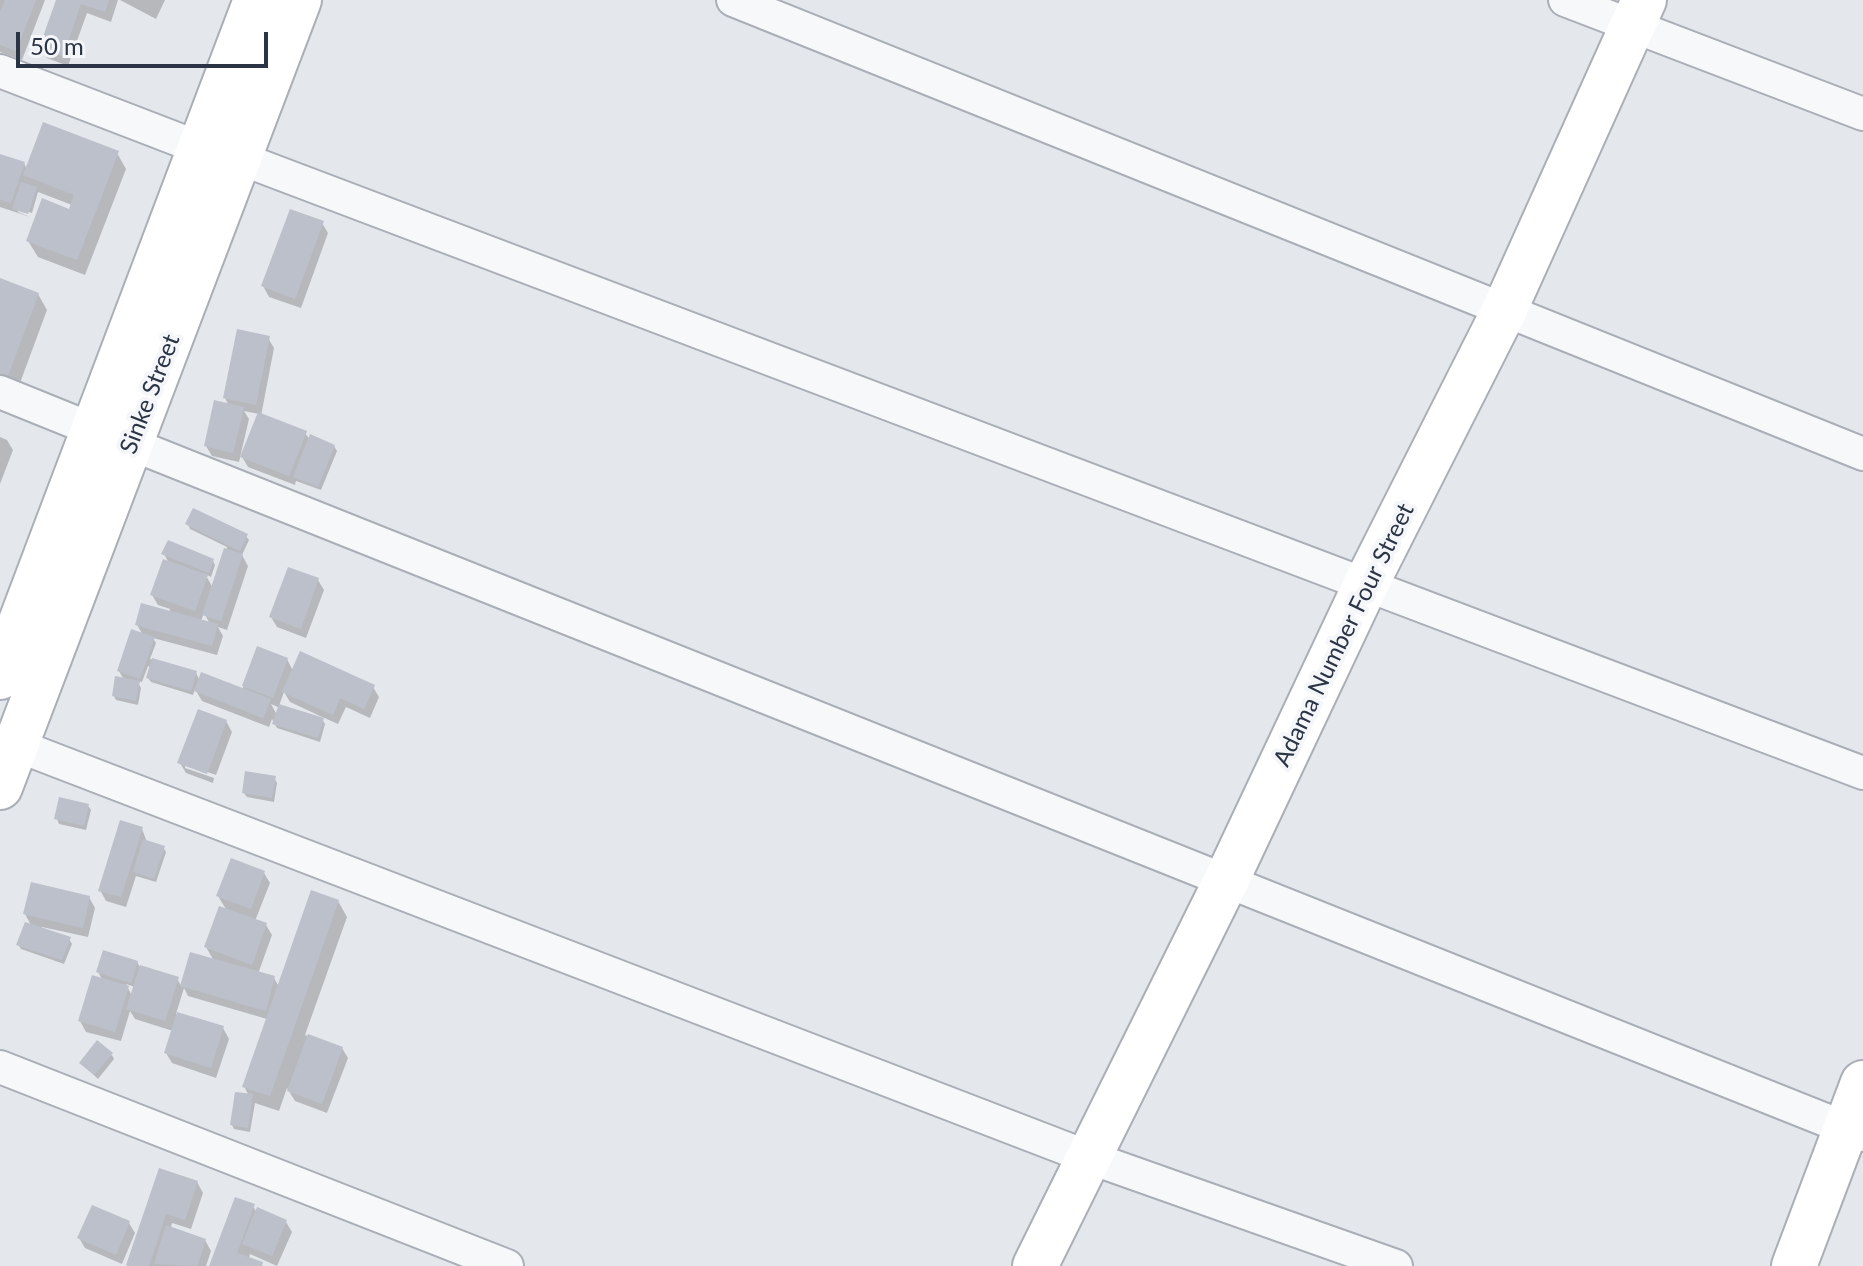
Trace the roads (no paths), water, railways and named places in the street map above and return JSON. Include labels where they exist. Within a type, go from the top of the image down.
[{"type":"street","name":"Sinke Street","points":[[220,153],[256,0]]},
{"type":"street","name":"Sinke Street","points":[[0,787],[113,437],[220,153],[299,0]]},
{"type":"street","points":[[733,0],[1863,454]]},
{"type":"street","points":[[1565,0],[1638,13],[1863,114]]},
{"type":"street","name":"Adama Number Four Street","points":[[1035,1266],[1226,881],[1366,584],[1504,311],[1638,13]]},
{"type":"street","points":[[0,71],[1863,773]]},
{"type":"street","points":[[0,392],[1854,1132]]},
{"type":"street","name":"Sinke Street","points":[[0,677],[113,437]]},
{"type":"street","points":[[16,745],[1088,1157],[1396,1266]]},
{"type":"street","points":[[0,1067],[507,1266]]},
{"type":"street","points":[[1794,1266],[1854,1132],[1863,1083]]}]
